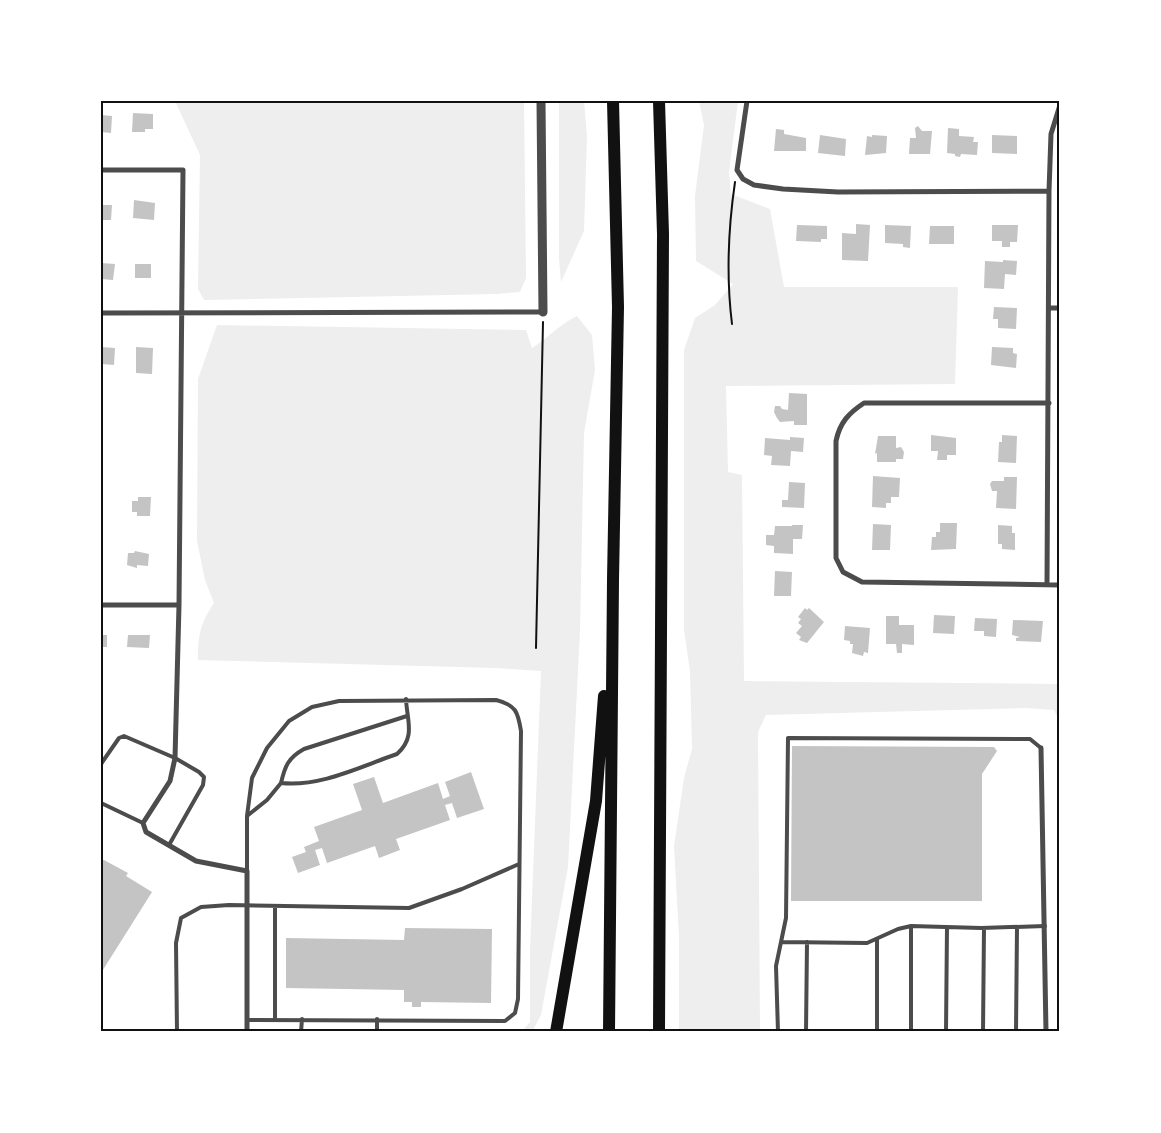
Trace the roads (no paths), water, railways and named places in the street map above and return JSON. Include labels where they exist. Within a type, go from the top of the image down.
[{"type":"highway","points":[[609,1032],[613,580],[618,307],[613,101]]},
{"type":"highway","points":[[659,101],[663,234],[659,1032]]},
{"type":"highway","points":[[556,1032],[596,801],[613,580]]},
{"type":"street","points":[[101,314],[543,312],[542,101]]},
{"type":"street","points":[[746,101],[737,170],[743,179],[754,185],[783,189],[838,192],[1049,191]]},
{"type":"street","points":[[1047,585],[1050,308],[1049,191],[1051,134],[1060,105]]},
{"type":"street","points":[[101,170],[182,170],[179,605],[175,758],[170,781],[143,823],[146,832],[196,860],[247,871],[247,1032]]},
{"type":"street","points":[[1050,308],[1060,308]]},
{"type":"street","points":[[1049,403],[864,403],[849,414],[841,424],[836,456],[836,558],[843,572],[856,580],[872,582],[1060,585]]},
{"type":"street","points":[[101,604],[179,605]]},
{"type":"street","points":[[1041,748],[1046,1032]]},
{"type":"lane","points":[[281,783],[299,785],[320,781],[396,754],[406,746],[410,734],[406,716],[406,699]]},
{"type":"lane","points":[[247,871],[247,816],[252,778],[267,748],[289,721],[312,707],[339,701],[406,699],[496,700],[510,704],[519,715],[521,731],[518,999],[515,1012],[505,1021],[377,1019],[247,1020]]},
{"type":"lane","points":[[247,816],[267,800],[281,783],[284,768],[290,756],[304,749],[406,716]]},
{"type":"lane","points":[[101,764],[119,738],[124,736],[175,758],[204,777],[204,785],[169,845]]},
{"type":"lane","points":[[778,1032],[776,966],[786,918],[788,738],[1030,739],[1041,748]]},
{"type":"lane","points":[[101,803],[143,823]]},
{"type":"lane","points":[[176,1032],[176,943],[181,918],[201,907],[229,905],[409,908],[462,889],[519,864]]},
{"type":"lane","points":[[275,907],[275,1020]]},
{"type":"lane","points":[[781,942],[867,943],[898,929],[911,926],[984,928],[1045,926]]},
{"type":"lane","points":[[911,926],[911,1032]]},
{"type":"lane","points":[[946,1032],[947,927]]},
{"type":"lane","points":[[1016,1032],[1017,927]]},
{"type":"lane","points":[[983,1032],[984,928]]},
{"type":"lane","points":[[877,939],[877,1032]]},
{"type":"lane","points":[[806,1032],[807,942]]},
{"type":"lane","points":[[301,1032],[302,1019]]},
{"type":"lane","points":[[376,1032],[377,1019]]}]
